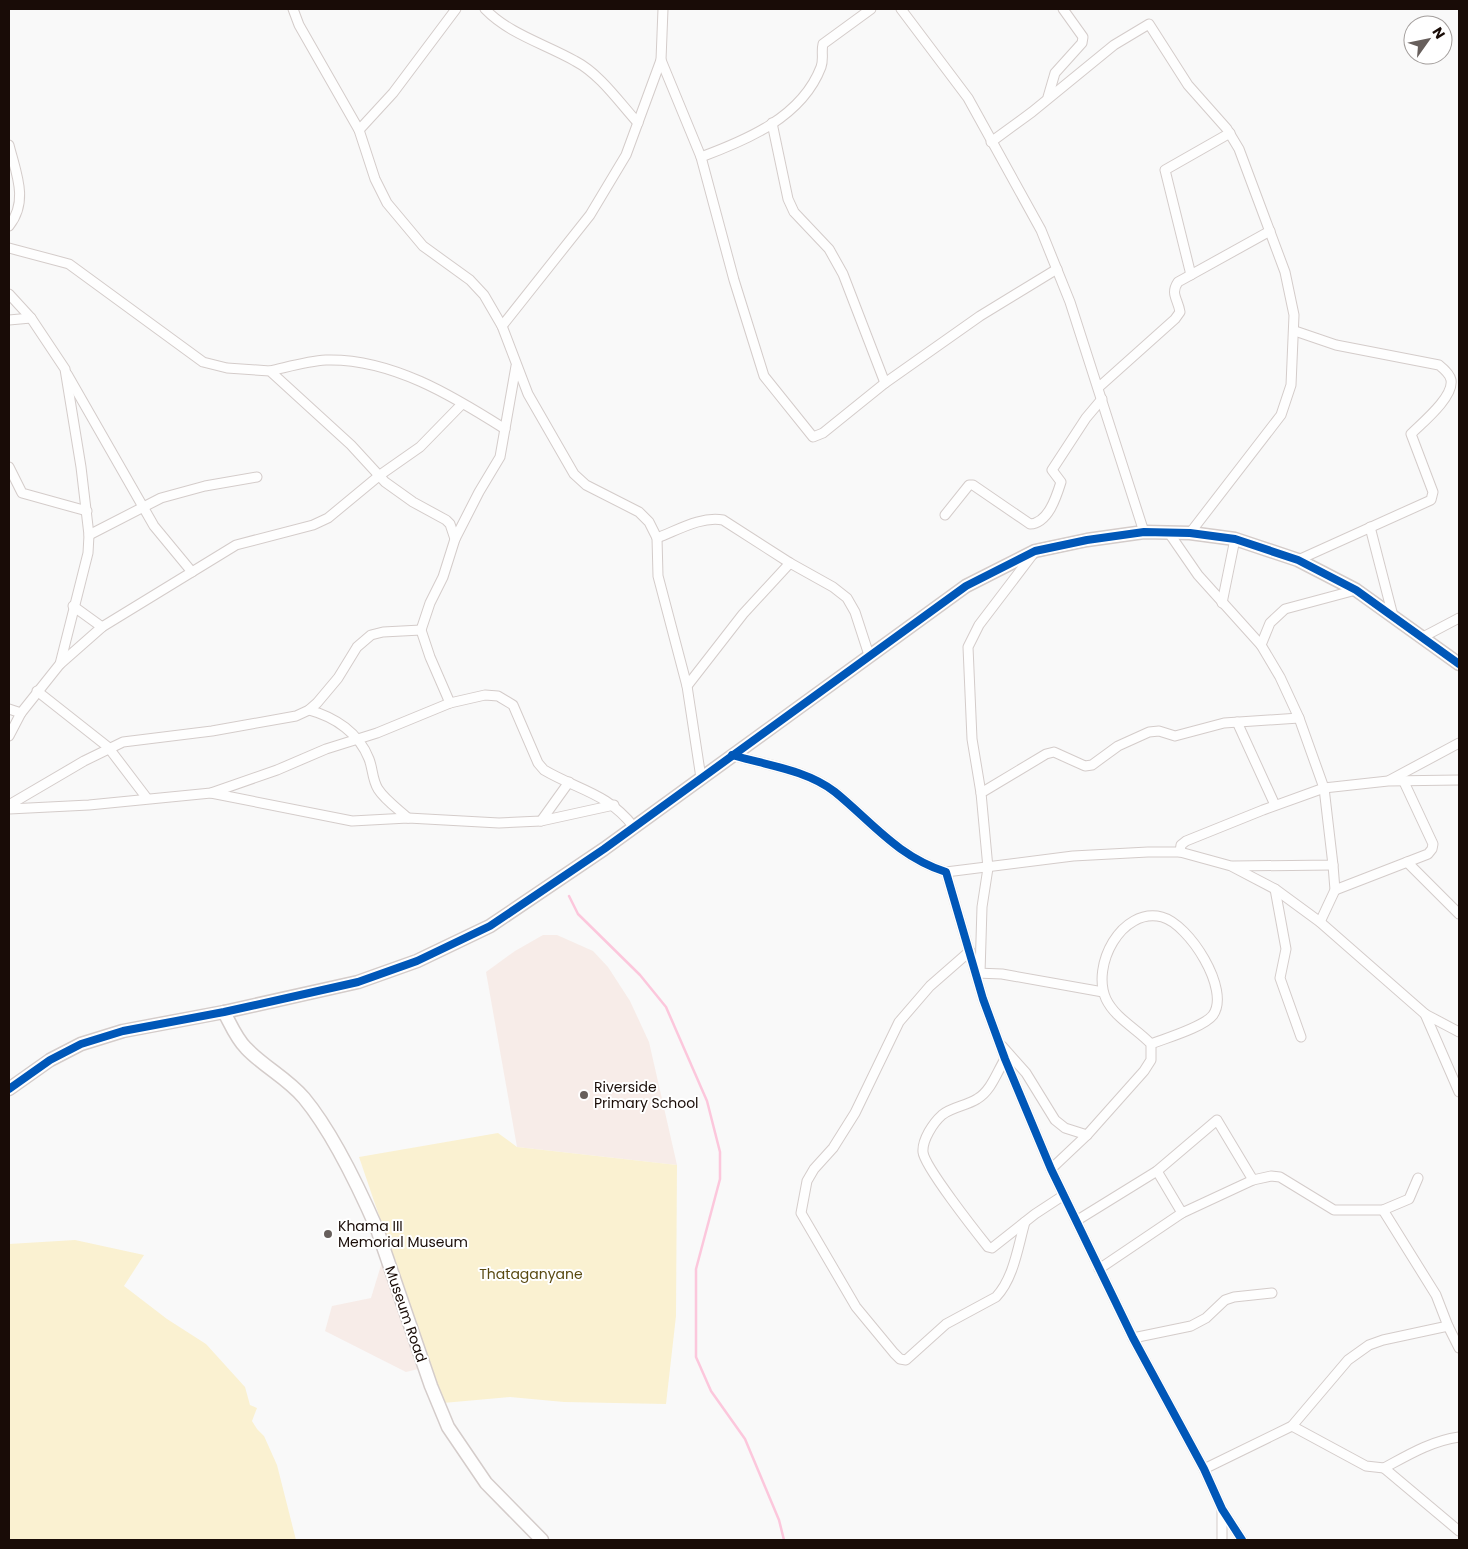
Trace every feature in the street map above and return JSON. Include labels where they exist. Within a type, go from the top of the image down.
[{"type":"street","points":[[293,9],[299,25],[359,130],[375,179],[387,204],[424,246],[470,280],[484,295],[502,326],[528,394],[540,418],[574,474],[586,485],[639,512],[649,522],[657,538],[658,576],[687,686],[701,778]]},
{"type":"street","points":[[359,130],[393,93],[456,9]]},
{"type":"street","points":[[484,9],[518,34],[575,61],[589,70],[638,123]]},
{"type":"street","points":[[502,326],[590,215],[626,155],[661,60],[663,9]]},
{"type":"street","points":[[701,158],[751,136],[772,123],[808,94],[822,65],[823,44],[871,9]]},
{"type":"street","points":[[901,9],[968,98],[990,142],[1041,230],[1099,387],[1144,532]]},
{"type":"street","points":[[1048,97],[1056,73],[1082,43],[1083,37],[1063,9]]},
{"type":"street","points":[[990,142],[1114,45],[1148,24],[1188,85],[1230,134],[1252,178],[1285,272],[1294,315],[1295,331],[1291,385],[1281,415],[1190,533]]},
{"type":"street","points":[[661,60],[701,158],[734,280],[764,376],[812,437],[823,434],[885,383],[980,316],[1057,269]]},
{"type":"street","points":[[772,123],[788,199],[794,212],[829,248],[843,274],[885,383]]},
{"type":"street","points":[[1191,275],[1166,170],[1175,162],[1230,134]]},
{"type":"street","points":[[9,145],[20,193],[20,205],[9,226]]},
{"type":"street","points":[[1099,387],[1176,319],[1180,312],[1173,295],[1174,288],[1178,282],[1270,232]]},
{"type":"street","points":[[9,248],[69,264],[203,362],[227,368],[270,371],[328,360],[380,367],[424,384],[505,429]]},
{"type":"street","points":[[9,294],[31,318],[65,370],[164,541],[192,572]]},
{"type":"street","points":[[9,320],[31,318]]},
{"type":"street","points":[[1295,331],[1336,345],[1439,365],[1447,372],[1451,380],[1446,398],[1411,434],[1434,497],[1298,560]]},
{"type":"street","points":[[450,703],[430,657],[421,630],[430,603],[443,577],[455,539],[479,492],[496,467],[517,364]]},
{"type":"street","points":[[60,664],[73,606],[88,553],[89,535],[65,370]]},
{"type":"street","points":[[270,371],[351,445],[380,475],[413,502],[446,520],[450,524],[455,539]]},
{"type":"street","points":[[944,516],[969,485],[973,485],[1030,524],[1037,524],[1044,519],[1061,482],[1052,470],[1086,418],[1102,399]]},
{"type":"street","points":[[9,736],[21,713],[60,664],[102,627],[236,545],[314,525],[328,518],[380,475],[420,447],[462,404]]},
{"type":"street","points":[[9,467],[22,493],[87,511]]},
{"type":"street","points":[[89,535],[162,498],[205,486],[257,477]]},
{"type":"street","points":[[657,538],[713,518],[723,520],[790,563],[833,587],[847,598],[855,612],[869,655]]},
{"type":"street","points":[[1370,527],[1393,616]]},
{"type":"street","points":[[9,1089],[50,1060],[81,1044],[155,1024],[224,1012],[358,982],[417,961],[490,926],[634,827],[966,586],[1035,551],[1144,532],[1190,533],[1235,539],[1298,560],[1356,590],[1459,664]]},
{"type":"street","points":[[1169,533],[1198,575],[1261,645],[1280,678],[1299,718],[1324,788],[1333,865],[1335,890],[1320,922]]},
{"type":"street","points":[[1222,603],[1235,539]]},
{"type":"street","points":[[978,973],[982,907],[988,868],[981,792],[972,739],[968,647],[979,625],[1035,551]]},
{"type":"street","points":[[687,686],[738,620],[790,563]]},
{"type":"street","points":[[1261,645],[1270,623],[1285,609],[1356,590]]},
{"type":"street","points":[[73,606],[102,627]]},
{"type":"street","points":[[1423,637],[1459,618]]},
{"type":"street","points":[[9,805],[108,748],[142,738],[212,731],[296,716],[308,710],[338,678],[363,641],[383,632],[421,630]]},
{"type":"street","points":[[37,691],[108,748],[146,797]]},
{"type":"street","points":[[211,793],[450,703],[485,695],[498,696],[508,701],[518,712],[538,763],[544,770],[603,797],[634,827]]},
{"type":"street","points":[[9,708],[21,713]]},
{"type":"street","points":[[308,710],[323,714],[358,739],[370,762],[373,779],[379,790],[408,818]]},
{"type":"street","points":[[981,792],[1046,754],[1054,752],[1085,766],[1092,765],[1118,746],[1149,732],[1159,732],[1175,736],[1236,722],[1299,718]]},
{"type":"street","points":[[1236,722],[1275,805]]},
{"type":"street","points":[[1388,781],[1459,743]]},
{"type":"street","points":[[732,755],[811,777],[835,792],[888,841],[932,867],[946,872],[1073,856],[1180,852],[1231,866],[1275,889],[1320,922],[1425,1014],[1459,1032]]},
{"type":"street","points":[[1180,852],[1181,845],[1186,841],[1275,805],[1324,788],[1388,781],[1459,780]]},
{"type":"street","points":[[541,821],[569,782]]},
{"type":"street","points":[[1335,890],[1428,854],[1432,849],[1432,844],[1404,782]]},
{"type":"street","points":[[9,809],[211,793],[340,820],[408,818],[499,823],[541,821],[614,806]]},
{"type":"street","points":[[1407,862],[1459,914]]},
{"type":"street","points":[[1231,866],[1333,865]]},
{"type":"street","points":[[946,872],[999,1043],[1051,1169],[1133,1338],[1204,1469],[1222,1509],[1242,1540]]},
{"type":"street","points":[[1275,889],[1286,948],[1280,978],[1301,1037]]},
{"type":"street","points":[[1051,1169],[1087,1134],[1144,1071],[1151,1060],[1151,1044],[1118,1016],[1103,992],[1102,978],[1111,945],[1120,932],[1131,922],[1146,917],[1160,916],[1173,921],[1184,930],[1204,958],[1218,996],[1218,1007],[1208,1020],[1151,1044]]},
{"type":"street","points":[[970,951],[930,986],[899,1022],[855,1113],[833,1148],[814,1169],[807,1181],[801,1213],[856,1307],[894,1353],[906,1360],[946,1324],[996,1297],[1002,1291],[1012,1267],[1025,1222]]},
{"type":"street","points":[[978,973],[1044,980],[1103,992]]},
{"type":"street","name":"Museum Road","points":[[224,1012],[236,1036],[246,1049],[290,1083],[318,1116],[377,1229],[431,1386],[448,1427],[486,1483],[518,1518],[542,1540]]},
{"type":"street","points":[[1425,1014],[1459,1092]]},
{"type":"street","points":[[999,1043],[1026,1073],[1055,1120],[1064,1128],[1087,1134]]},
{"type":"street","points":[[1005,1058],[986,1092],[977,1099],[942,1115],[934,1124],[927,1138],[923,1154],[960,1211],[988,1247],[996,1246],[1025,1222],[1064,1195]]},
{"type":"street","points":[[1076,1221],[1157,1171],[1217,1120],[1252,1180]]},
{"type":"street","points":[[1157,1171],[1182,1213]]},
{"type":"street","points":[[1099,1268],[1182,1213],[1252,1180],[1270,1176],[1280,1177],[1334,1210],[1383,1210],[1409,1199],[1418,1178]]},
{"type":"street","points":[[1383,1210],[1436,1295],[1459,1348]]},
{"type":"street","points":[[1133,1338],[1191,1326],[1206,1318],[1225,1300],[1234,1297],[1272,1292]]},
{"type":"street","points":[[1204,1469],[1292,1426],[1356,1353],[1383,1340],[1448,1326]]},
{"type":"street","points":[[1292,1426],[1366,1466],[1384,1468],[1459,1531]]},
{"type":"street","points":[[1384,1468],[1419,1449],[1447,1439],[1459,1437]]},
{"type":"street","points":[[1222,1509],[1222,1540]]},
{"type":"shaded area","name":"Riverside Primary School","points":[[543,935],[557,935],[593,951],[608,967],[630,1001],[649,1042],[677,1165],[517,1147],[486,972],[515,951]]},
{"type":"shaded area","points":[[382,1262],[418,1369],[406,1372],[325,1331],[332,1306],[371,1298]]},
{"type":"green space","name":"Thataganyane","points":[[498,1133],[517,1147],[677,1165],[676,1316],[666,1404],[564,1402],[510,1397],[443,1403],[359,1157]]},
{"type":"green space","points":[[75,1240],[144,1255],[124,1286],[167,1319],[206,1344],[245,1387],[250,1405],[257,1408],[252,1421],[264,1436],[277,1465],[296,1540],[9,1540],[9,1244]]},
{"type":"waterway","points":[[569,896],[578,914],[640,975],[666,1007],[707,1101],[720,1152],[720,1179],[696,1269],[696,1357],[711,1391],[745,1439],[779,1520],[784,1540]]},
{"type":"cycle path","points":[[9,1089],[50,1060],[81,1044],[123,1031],[224,1012],[358,982],[417,961],[490,926],[604,849],[966,586],[1035,551],[1087,540],[1144,532],[1190,533],[1235,539],[1298,560],[1356,590],[1459,664]]},
{"type":"cycle path","points":[[732,755],[812,778],[835,792],[899,848],[913,857],[946,872],[983,999],[1005,1059],[1051,1169],[1133,1338],[1204,1469],[1222,1509],[1242,1540]]},
{"type":"place","name":"Riverside Primary School","points":[[584,1095]]},
{"type":"place","name":"Khama III Memorial Museum","points":[[328,1234]]}]
